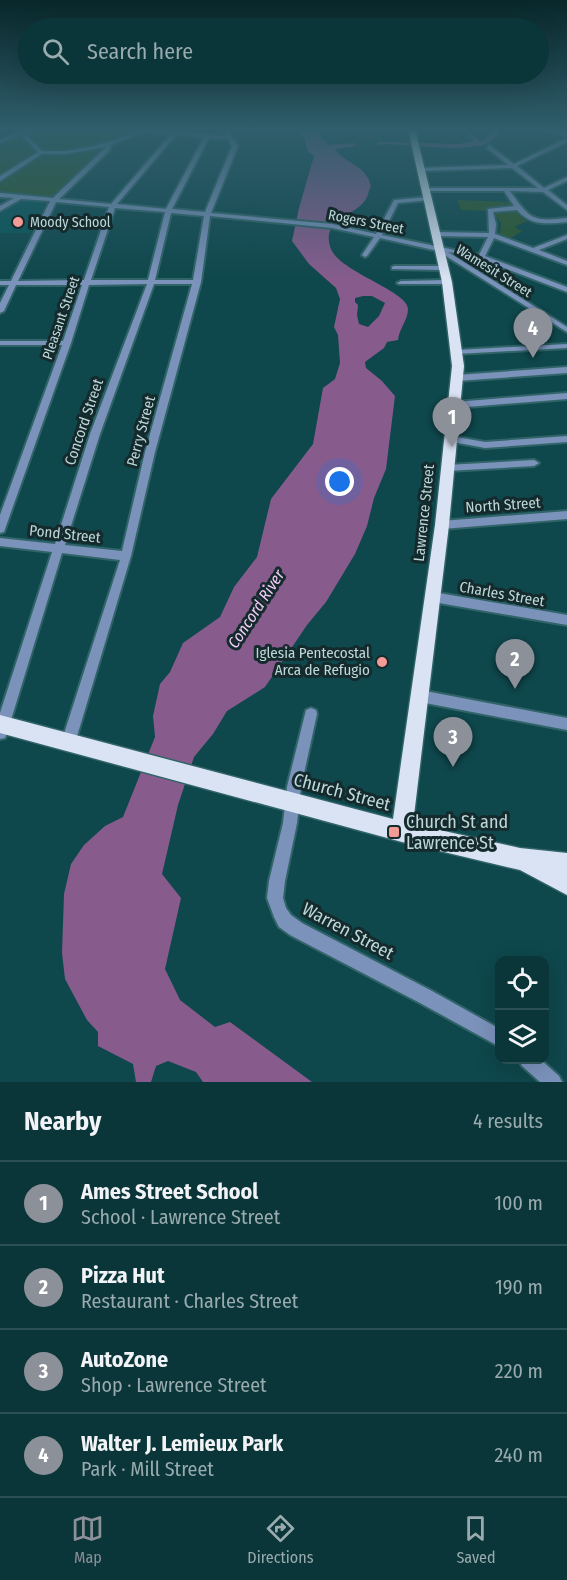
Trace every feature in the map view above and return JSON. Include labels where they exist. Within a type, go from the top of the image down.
[{"type":"main road","name":"Lawrence Street","points":[[402,832],[442,525],[457,378],[457,352],[446,275],[424,179]]},
{"type":"main road","name":"Church Street","points":[[1,727],[402,832],[520,858],[567,864]]},
{"type":"main road","points":[[520,858],[567,884]]},
{"type":"street","points":[[0,311],[54,200],[76,179]]},
{"type":"street","name":"Pleasant Street","points":[[0,529],[67,343],[112,206],[135,179]]},
{"type":"street","name":"Concord Street","points":[[1,727],[94,434],[151,283],[168,211],[183,179]]},
{"type":"street","name":"Perry Street","points":[[68,743],[126,556],[150,452],[197,282],[207,215],[222,179]]},
{"type":"street","points":[[531,179],[567,208]]},
{"type":"street","points":[[365,255],[378,236],[396,201],[427,194],[505,189],[544,190],[566,179]]},
{"type":"street","points":[[505,189],[524,216],[535,222],[567,220]]},
{"type":"street","name":"Rogers Street","points":[[0,195],[339,227],[440,250],[450,250],[511,268],[567,290]]},
{"type":"street","points":[[0,209],[20,197]]},
{"type":"street","points":[[480,259],[493,235],[494,222],[490,210],[519,208]]},
{"type":"street","points":[[436,234],[493,235],[567,263]]},
{"type":"street","points":[[532,250],[567,237]]},
{"type":"street","name":"Wamesit Street","points":[[440,250],[567,330]]},
{"type":"street","points":[[394,268],[446,275]]},
{"type":"street","points":[[401,283],[446,275]]},
{"type":"street","points":[[0,283],[197,282]]},
{"type":"street","points":[[0,343],[67,343]]},
{"type":"street","points":[[457,352],[567,346]]},
{"type":"street","points":[[457,378],[567,370]]},
{"type":"street","points":[[455,405],[567,396]]},
{"type":"street","points":[[451,439],[485,445],[567,439]]},
{"type":"street","points":[[447,468],[534,464]]},
{"type":"street","name":"North Street","points":[[442,525],[567,515]]},
{"type":"street","name":"Pond Street","points":[[0,542],[126,556]]},
{"type":"street","name":"Charles Street","points":[[432,597],[567,620]]},
{"type":"street","points":[[420,696],[567,724]]},
{"type":"street","name":"Warren Street","points":[[311,714],[291,802],[290,823],[277,881],[275,898],[279,912],[285,921],[296,929],[495,1036]]},
{"type":"street","points":[[533,1064],[553,1082]]},
{"type":"shaded area","name":"Moody School","points":[[22,200],[40,201],[45,204],[31,233],[0,233],[0,211]]},
{"type":"green space","points":[[0,179],[72,179],[53,197],[0,191]]},
{"type":"green space","points":[[457,200],[510,202],[527,221],[514,227],[522,231],[511,238],[500,234],[501,223],[492,211],[461,210]]},
{"type":"water","name":"Concord River","points":[[307,179],[368,179],[370,183],[371,187],[365,200],[336,223],[331,229],[329,238],[331,249],[347,266],[397,295],[405,302],[408,309],[398,340],[387,342],[384,348],[365,362],[366,368],[395,396],[386,469],[355,554],[326,602],[307,625],[265,687],[227,711],[213,734],[194,757],[178,805],[162,874],[181,898],[165,969],[180,1000],[215,1027],[230,1022],[312,1082],[203,1082],[196,1072],[168,1061],[156,1066],[151,1082],[136,1082],[133,1064],[98,1046],[98,1032],[87,1020],[65,979],[62,953],[64,894],[71,864],[84,845],[105,826],[123,817],[155,737],[153,716],[160,684],[170,672],[183,643],[220,617],[234,587],[257,557],[271,499],[313,444],[323,388],[335,379],[340,363],[338,335],[334,327],[340,299],[336,288],[309,264],[292,241]],"holes":[[[372,296],[385,303],[379,316],[368,327],[359,324],[358,305],[355,298]]]},
{"type":"place","name":"Moody School","points":[[18,222]]},
{"type":"place","name":"Walter J. Lemieux Park","points":[[533,358]]},
{"type":"place","name":"Ames Street School","points":[[452,447]]},
{"type":"place","name":"Iglesia Pentecostal Arca de Refugio","points":[[382,662]]},
{"type":"place","name":"Pizza Hut","points":[[515,689]]},
{"type":"place","name":"AutoZone","points":[[453,767]]},
{"type":"place","name":"Church St and Lawrence St","points":[[394,832]]}]
